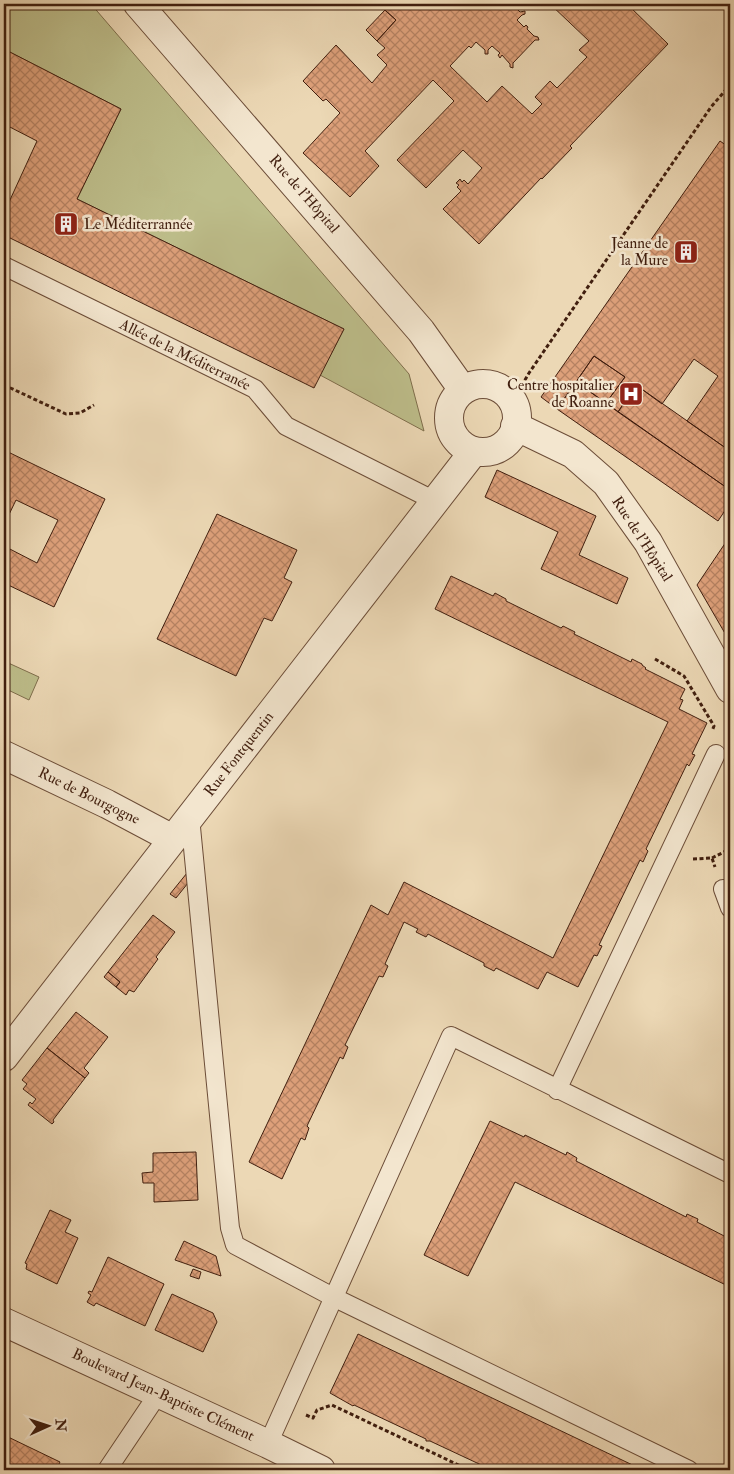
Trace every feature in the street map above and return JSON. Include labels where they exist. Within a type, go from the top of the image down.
[{"type":"street","name":"Rue de l'Hôpital","points":[[138,4],[421,331],[463,390]]},
{"type":"street","points":[[484,384],[495,387],[505,393],[514,414],[511,436],[495,450],[484,452],[464,447],[450,429],[450,408],[455,398],[463,390],[474,386],[484,384]]},
{"type":"street","name":"Rue de l'Hôpital","points":[[514,414],[573,454],[606,483],[648,542],[730,689]]},
{"type":"street","name":"Rue Fontquentin","points":[[4,1057],[474,451]]},
{"type":"street","name":"Rue de Bourgogne","points":[[4,755],[107,804],[173,839]]},
{"type":"street","name":"Boulevard Jean-Baptiste Clément","points":[[4,1322],[321,1470]]},
{"type":"lane","name":"Allée de la Méditerranée","points":[[4,266],[255,389],[286,426],[435,501]]},
{"type":"lane","points":[[558,1090],[716,754]]},
{"type":"lane","points":[[190,817],[230,1228],[235,1245],[333,1297],[689,1470]]},
{"type":"lane","points":[[723,889],[730,908]]},
{"type":"lane","points":[[268,1444],[451,1036],[730,1174]]},
{"type":"lane","points":[[107,1470],[158,1394]]},
{"type":"path","points":[[514,414],[529,373],[711,108],[730,85]]},
{"type":"path","points":[[4,385],[66,414],[80,413],[94,405]]},
{"type":"path","points":[[655,659],[684,676],[714,726],[710,735]]},
{"type":"path","points":[[665,861],[712,858],[730,849]]},
{"type":"path","points":[[712,858],[723,889]]},
{"type":"path","points":[[284,1406],[313,1418],[317,1410],[332,1405],[468,1470]]},
{"type":"green space","points":[[4,4],[91,4],[409,374],[424,431],[320,375],[344,329],[77,199],[121,109],[4,49]]},
{"type":"green space","points":[[4,661],[39,677],[29,700],[4,688]]},
{"type":"building","points":[[378,4],[512,4],[520,12],[525,11],[525,14],[517,20],[524,27],[526,25],[527,29],[534,36],[538,37],[539,40],[535,40],[513,63],[513,68],[510,67],[510,64],[502,55],[500,58],[498,55],[500,53],[492,46],[488,50],[488,54],[485,54],[485,50],[476,42],[471,48],[469,46],[450,66],[487,102],[502,86],[532,114],[542,104],[535,97],[550,81],[557,88],[587,57],[579,50],[589,41],[550,4],[609,4],[614,8],[618,4],[627,4],[668,44],[570,146],[572,148],[479,244],[443,209],[461,191],[456,183],[460,179],[468,184],[482,168],[463,150],[426,188],[397,160],[454,101],[433,80],[365,151],[379,166],[350,197],[303,153],[340,113],[326,99],[323,101],[303,81],[336,45],[372,83],[387,65],[377,55],[385,48],[377,41],[396,20]]},
{"type":"building","points":[[385,10],[396,20],[377,41],[366,30]]},
{"type":"building","name":"Le Méditerrannée","points":[[4,49],[121,109],[77,199],[344,329],[314,388],[4,235],[4,213],[37,141],[4,124]]},
{"type":"building","name":"Jeanne de la Mure","points":[[720,141],[730,148],[730,451],[687,421],[718,376],[694,359],[662,404],[636,385],[618,412],[606,403],[625,377],[594,356],[557,409],[541,397]]},
{"type":"building","points":[[594,356],[625,377],[606,403],[576,382]]},
{"type":"building","points":[[576,382],[730,490],[730,503],[718,521],[557,409]]},
{"type":"building","points":[[636,385],[730,451],[730,490],[618,412]]},
{"type":"building","points":[[4,450],[105,499],[54,607],[4,583],[4,546],[37,563],[58,520],[16,500],[4,525]]},
{"type":"building","points":[[497,470],[596,516],[579,555],[628,578],[617,604],[541,569],[558,532],[485,497]]},
{"type":"building","points":[[217,514],[297,550],[284,578],[292,582],[272,621],[264,618],[236,676],[157,639]]},
{"type":"building","points":[[730,536],[730,642],[697,585]]},
{"type":"building","points":[[451,576],[493,596],[495,593],[506,599],[506,601],[561,628],[563,626],[575,632],[574,634],[631,662],[632,659],[642,664],[645,669],[685,689],[680,699],[683,700],[679,709],[707,723],[692,754],[695,755],[689,766],[687,764],[646,849],[648,851],[643,862],[640,860],[599,945],[602,946],[597,956],[594,955],[578,987],[547,972],[538,989],[496,968],[494,971],[484,966],[484,963],[428,934],[426,937],[416,932],[418,929],[404,922],[385,964],[388,966],[383,977],[379,976],[345,1045],[348,1047],[343,1059],[340,1057],[307,1126],[309,1128],[305,1140],[301,1138],[282,1179],[249,1162],[371,905],[388,915],[404,882],[553,958],[668,722],[435,609]]},
{"type":"building","points":[[187,873],[188,883],[176,898],[170,894]]},
{"type":"building","points":[[153,915],[175,932],[156,957],[158,959],[134,992],[129,990],[126,995],[116,987],[120,982],[108,972]]},
{"type":"building","points":[[108,972],[120,982],[116,987],[104,977]]},
{"type":"building","points":[[76,1012],[108,1037],[84,1068],[89,1073],[85,1078],[47,1048]]},
{"type":"building","points":[[47,1048],[85,1078],[53,1120],[52,1124],[28,1105],[30,1102],[32,1104],[36,1099],[23,1089],[27,1084],[22,1080]]},
{"type":"building","points":[[490,1121],[524,1137],[525,1135],[566,1155],[567,1152],[577,1158],[576,1161],[686,1217],[687,1214],[698,1219],[697,1222],[730,1239],[730,1287],[515,1182],[468,1276],[424,1255]]},
{"type":"building","points":[[196,1152],[198,1200],[154,1202],[154,1183],[143,1183],[142,1173],[153,1172],[153,1153]]},
{"type":"building","points":[[50,1210],[71,1220],[65,1232],[78,1238],[57,1284],[26,1269],[27,1264],[25,1263]]},
{"type":"building","points":[[184,1241],[216,1256],[221,1276],[175,1260]]},
{"type":"building","points":[[108,1257],[164,1284],[145,1326],[96,1303],[94,1306],[87,1302],[91,1295],[88,1293],[89,1291],[92,1292]]},
{"type":"building","points":[[193,1269],[201,1272],[199,1279],[190,1276]]},
{"type":"building","points":[[172,1294],[213,1313],[217,1322],[203,1352],[155,1330]]},
{"type":"building","points":[[358,1334],[643,1470],[492,1470],[430,1441],[426,1441],[426,1439],[353,1406],[330,1393]]},
{"type":"building","points":[[4,1435],[60,1462],[56,1470],[4,1470]]},
{"type":"place","name":"Le Méditerrannée","points":[[66,224]]},
{"type":"place","name":"Jeanne de la Mure","points":[[686,252]]},
{"type":"place","name":"Centre hospitalier de Roanne","points":[[631,394]]}]
